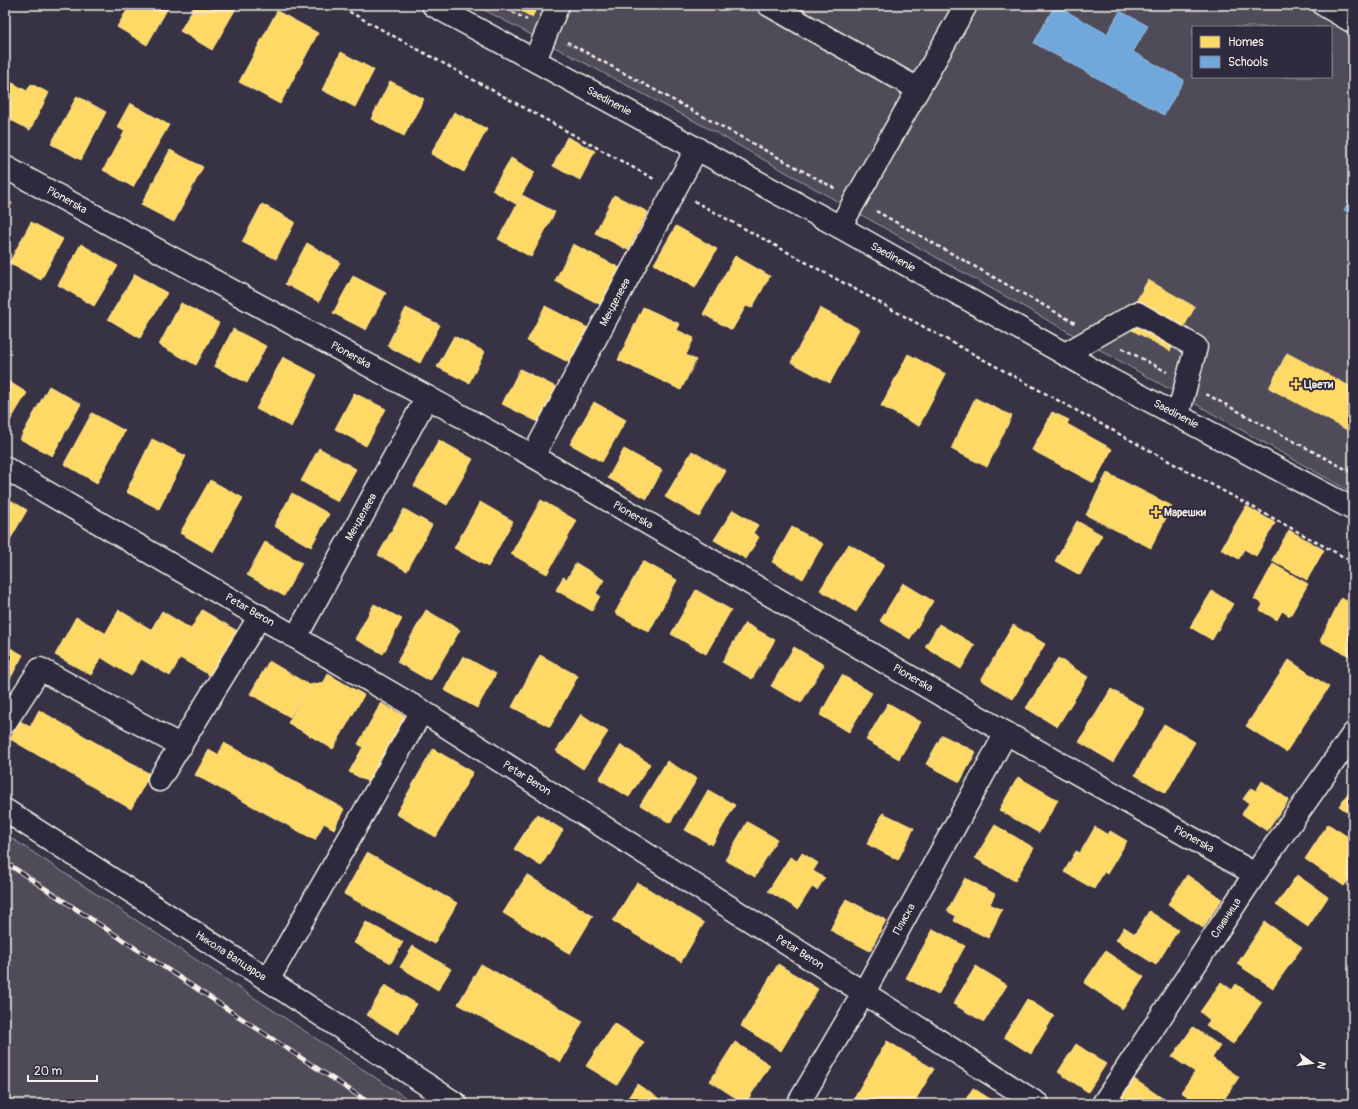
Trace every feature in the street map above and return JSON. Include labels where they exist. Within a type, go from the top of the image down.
[{"type":"street","name":"Saedinenie","points":[[433,5],[697,148],[1065,354],[1352,506]]},
{"type":"street","points":[[535,60],[558,5]]},
{"type":"street","points":[[769,5],[918,89]]},
{"type":"street","points":[[840,227],[966,5]]},
{"type":"street","points":[[1324,5],[1353,22]]},
{"type":"street","name":"Менделеев","points":[[533,456],[697,148]]},
{"type":"street","name":"Pionerska","points":[[5,167],[533,456],[1006,733],[1255,874]]},
{"type":"street","points":[[1065,354],[1137,313],[1196,347],[1178,415]]},
{"type":"street","name":"Менделеев","points":[[296,637],[427,397]]},
{"type":"street","name":"Petar Beron","points":[[5,468],[422,711],[1038,1104]]},
{"type":"street","points":[[159,780],[260,616]]},
{"type":"street","points":[[5,723],[40,669],[181,746]]},
{"type":"street","points":[[268,980],[422,711]]},
{"type":"street","name":"Плиска","points":[[798,1104],[864,992],[1006,733]]},
{"type":"street","name":"Сливница","points":[[1103,1104],[1255,874],[1353,734]]},
{"type":"street","name":"Никола Вапцаров","points":[[5,810],[268,980],[456,1104]]},
{"type":"path","points":[[337,5],[1353,562]]},
{"type":"path","points":[[500,5],[855,199],[1097,335],[1353,473]]},
{"type":"shaded area","points":[[475,5],[1353,5],[1353,493],[713,131]]},
{"type":"shaded area","points":[[5,834],[408,1099],[405,1104],[5,1104]]},
{"type":"building: Homes","points":[[130,5],[169,6],[147,45],[117,27]]},
{"type":"building: Homes","points":[[195,5],[238,5],[212,50],[180,31]]},
{"type":"building: Homes","points":[[510,5],[539,5],[532,17]]},
{"type":"building: Homes","points":[[277,11],[318,33],[280,104],[239,82]]},
{"type":"building: Homes","points":[[341,52],[374,70],[355,107],[322,90]]},
{"type":"building: Homes","points":[[9,81],[27,91],[31,84],[49,93],[30,130],[5,117],[5,89]]},
{"type":"building: Homes","points":[[390,81],[424,99],[404,136],[371,119]]},
{"type":"building: Homes","points":[[77,96],[106,112],[81,160],[51,144]]},
{"type":"building: Homes","points":[[130,103],[169,125],[155,149],[117,127]]},
{"type":"building: Homes","points":[[454,112],[487,129],[464,172],[431,154]]},
{"type":"building: Homes","points":[[125,131],[155,149],[133,187],[103,170]]},
{"type":"building: Homes","points":[[567,137],[595,151],[580,180],[553,166]]},
{"type":"building: Homes","points":[[170,150],[203,167],[174,222],[141,205]]},
{"type":"building: Homes","points":[[511,158],[535,172],[516,204],[492,190]]},
{"type":"building: Homes","points":[[522,195],[555,212],[531,257],[498,239]]},
{"type":"building: Homes","points":[[614,195],[648,212],[628,250],[595,233]]},
{"type":"building: Homes","points":[[5,199],[12,203],[5,216]]},
{"type":"building: Homes","points":[[262,204],[295,222],[276,259],[242,242]]},
{"type":"building: Homes","points":[[31,222],[63,239],[41,280],[9,263]]},
{"type":"building: Homes","points":[[676,226],[717,249],[695,288],[654,264]]},
{"type":"building: Homes","points":[[307,243],[340,262],[319,302],[285,284]]},
{"type":"building: Homes","points":[[81,244],[118,266],[94,306],[58,285]]},
{"type":"building: Homes","points":[[573,244],[620,268],[601,305],[555,281]]},
{"type":"building: Homes","points":[[735,256],[770,276],[752,308],[746,306],[732,330],[703,314]]},
{"type":"building: Homes","points":[[135,274],[167,293],[140,338],[108,319]]},
{"type":"building: Homes","points":[[353,276],[386,293],[366,330],[333,313]]},
{"type":"building: Homes","points":[[1148,280],[1195,307],[1170,351],[1123,325]]},
{"type":"building: Homes","points":[[181,303],[219,323],[196,365],[159,345]]},
{"type":"building: Homes","points":[[545,306],[588,328],[570,363],[527,341]]},
{"type":"building: Homes","points":[[643,307],[680,324],[677,330],[694,338],[686,355],[696,360],[681,390],[618,360]]},
{"type":"building: Homes","points":[[406,308],[440,325],[420,363],[387,346]]},
{"type":"building: Homes","points":[[820,308],[859,329],[830,383],[791,362]]},
{"type":"building: Homes","points":[[233,329],[266,346],[247,383],[214,366]]},
{"type":"building: Homes","points":[[454,336],[485,352],[469,383],[437,367]]},
{"type":"building: Homes","points":[[1287,353],[1353,388],[1353,433],[1269,388]]},
{"type":"building: Homes","points":[[908,354],[946,374],[919,426],[881,406]]},
{"type":"building: Homes","points":[[283,357],[317,375],[291,427],[256,409]]},
{"type":"building: Homes","points":[[520,369],[556,387],[538,422],[502,404]]},
{"type":"building: Homes","points":[[5,379],[27,393],[5,429]]},
{"type":"building: Homes","points":[[49,386],[81,404],[52,456],[20,439]]},
{"type":"building: Homes","points":[[354,393],[386,409],[366,446],[335,429]]},
{"type":"building: Homes","points":[[975,398],[1012,416],[987,467],[951,449]]},
{"type":"building: Homes","points":[[594,402],[626,420],[602,462],[570,444]]},
{"type":"building: Homes","points":[[1052,412],[1069,420],[1067,424],[1112,449],[1094,483],[1032,450]]},
{"type":"building: Homes","points":[[92,413],[125,431],[97,483],[64,464]]},
{"type":"building: Homes","points":[[152,439],[186,456],[159,509],[126,492]]},
{"type":"building: Homes","points":[[439,440],[473,459],[447,505],[414,486]]},
{"type":"building: Homes","points":[[319,448],[356,469],[338,502],[301,481]]},
{"type":"building: Homes","points":[[624,449],[662,470],[647,499],[608,478]]},
{"type":"building: Homes","points":[[692,451],[726,471],[699,517],[665,497]]},
{"type":"building: Homes","points":[[1107,473],[1172,506],[1151,548],[1086,515]]},
{"type":"building: Homes","points":[[210,480],[243,498],[213,552],[180,533]]},
{"type":"building: Homes","points":[[292,493],[329,514],[311,547],[274,526]]},
{"type":"building: Homes","points":[[5,497],[27,510],[7,545],[5,544]]},
{"type":"building: Homes","points":[[541,500],[577,521],[547,574],[511,554]]},
{"type":"building: Homes","points":[[480,502],[513,521],[488,567],[454,548]]},
{"type":"building: Homes","points":[[1246,506],[1275,523],[1256,556],[1244,549],[1239,559],[1221,549]]},
{"type":"building: Homes","points":[[404,509],[432,525],[407,571],[378,555]]},
{"type":"building: Homes","points":[[733,510],[758,525],[753,533],[759,537],[746,559],[714,540]]},
{"type":"building: Homes","points":[[1077,521],[1102,535],[1080,575],[1055,561]]},
{"type":"building: Homes","points":[[792,527],[823,544],[803,579],[772,562]]},
{"type":"building: Homes","points":[[1289,530],[1324,550],[1307,580],[1272,560]]},
{"type":"building: Homes","points":[[265,542],[302,563],[284,596],[247,575]]},
{"type":"building: Homes","points":[[849,544],[884,565],[856,612],[820,590]]},
{"type":"building: Homes","points":[[643,561],[677,580],[649,632],[615,613]]},
{"type":"building: Homes","points":[[576,563],[604,580],[596,593],[600,596],[592,611],[556,590],[563,577],[567,579]]},
{"type":"building: Homes","points":[[1273,564],[1308,584],[1290,616],[1282,611],[1277,620],[1260,610],[1263,604],[1254,599]]},
{"type":"building: Homes","points":[[903,583],[933,601],[910,639],[880,621]]},
{"type":"building: Homes","points":[[696,590],[731,610],[706,654],[671,634]]},
{"type":"building: Homes","points":[[1212,591],[1233,604],[1212,640],[1190,627]]},
{"type":"building: Homes","points":[[1341,598],[1353,604],[1353,658],[1320,641]]},
{"type":"building: Homes","points":[[374,604],[402,619],[383,654],[355,639]]},
{"type":"building: Homes","points":[[119,610],[152,630],[136,656],[141,659],[131,676],[94,653]]},
{"type":"building: Homes","points":[[202,610],[239,632],[213,677],[180,658],[193,636],[191,629]]},
{"type":"building: Homes","points":[[426,610],[460,630],[430,681],[397,662]]},
{"type":"building: Homes","points":[[162,611],[191,629],[193,636],[170,676],[136,656]]},
{"type":"building: Homes","points":[[76,617],[105,633],[94,653],[101,657],[91,675],[55,655]]},
{"type":"building: Homes","points":[[745,623],[775,640],[752,679],[722,662]]},
{"type":"building: Homes","points":[[939,624],[975,645],[961,669],[925,647]]},
{"type":"building: Homes","points":[[1013,625],[1045,644],[1013,699],[981,680]]},
{"type":"building: Homes","points":[[5,645],[23,655],[5,688]]},
{"type":"building: Homes","points":[[794,647],[824,665],[801,703],[771,686]]},
{"type":"building: Homes","points":[[540,655],[578,676],[550,727],[512,707]]},
{"type":"building: Homes","points":[[463,656],[496,674],[477,708],[444,690]]},
{"type":"building: Homes","points":[[1058,658],[1088,677],[1057,727],[1026,708]]},
{"type":"building: Homes","points":[[1289,660],[1329,687],[1286,752],[1246,726]]},
{"type":"building: Homes","points":[[269,661],[309,685],[290,717],[250,694]]},
{"type":"building: Homes","points":[[328,674],[364,695],[333,749],[288,723],[309,685],[324,682]]},
{"type":"building: Homes","points":[[842,675],[872,693],[849,732],[820,715]]},
{"type":"building: Homes","points":[[1111,689],[1145,709],[1113,762],[1079,742]]},
{"type":"building: Homes","points":[[381,703],[406,717],[394,737],[400,740],[372,784],[349,772],[363,747],[358,744]]},
{"type":"building: Homes","points":[[888,703],[921,722],[899,759],[866,740]]},
{"type":"building: Homes","points":[[39,710],[150,774],[131,809],[10,739],[20,721],[30,727]]},
{"type":"building: Homes","points":[[581,714],[608,732],[583,769],[556,751]]},
{"type":"building: Homes","points":[[1164,724],[1195,742],[1166,793],[1135,775]]},
{"type":"building: Homes","points":[[942,735],[976,752],[960,782],[926,764]]},
{"type":"building: Homes","points":[[224,743],[344,809],[334,829],[324,823],[315,840],[195,775],[209,750],[218,755]]},
{"type":"building: Homes","points":[[621,745],[650,764],[629,797],[599,779]]},
{"type":"building: Homes","points":[[433,749],[473,772],[436,837],[396,814]]},
{"type":"building: Homes","points":[[667,761],[697,779],[670,823],[640,805]]},
{"type":"building: Homes","points":[[1018,777],[1058,800],[1039,833],[999,810]]},
{"type":"building: Homes","points":[[1262,781],[1289,800],[1267,831],[1242,814],[1249,803],[1243,799],[1251,788],[1256,791]]},
{"type":"building: Homes","points":[[1353,786],[1353,816],[1339,806]]},
{"type":"building: Homes","points":[[708,790],[735,805],[712,845],[685,830]]},
{"type":"building: Homes","points":[[883,813],[914,828],[898,860],[867,844]]},
{"type":"building: Homes","points":[[537,814],[563,830],[541,866],[514,849]]},
{"type":"building: Homes","points":[[747,822],[777,839],[755,877],[725,860]]},
{"type":"building: Homes","points":[[1328,824],[1353,840],[1353,875],[1344,886],[1305,859]]},
{"type":"building: Homes","points":[[995,825],[1034,848],[1015,881],[975,858]]},
{"type":"building: Homes","points":[[1095,827],[1108,835],[1110,831],[1127,841],[1107,874],[1104,872],[1094,889],[1064,872],[1076,851],[1080,853]]},
{"type":"building: Homes","points":[[367,853],[457,903],[434,944],[344,894]]},
{"type":"building: Homes","points":[[802,853],[818,863],[813,871],[825,878],[817,890],[812,887],[798,909],[768,891],[790,857],[797,861]]},
{"type":"building: Homes","points":[[527,875],[593,916],[570,954],[503,913]]},
{"type":"building: Homes","points":[[1187,875],[1222,899],[1203,928],[1168,904]]},
{"type":"building: Homes","points":[[1297,875],[1328,897],[1308,927],[1276,905]]},
{"type":"building: Homes","points":[[965,878],[995,894],[990,904],[1002,910],[988,938],[954,921],[956,916],[947,911]]},
{"type":"building: Homes","points":[[637,882],[704,923],[681,962],[613,921]]},
{"type":"building: Homes","points":[[846,899],[886,920],[870,951],[830,930]]},
{"type":"building: Homes","points":[[1149,911],[1178,930],[1156,965],[1116,940],[1124,927],[1135,934]]},
{"type":"building: Homes","points":[[366,922],[403,942],[391,963],[354,943]]},
{"type":"building: Homes","points":[[1265,922],[1302,947],[1273,988],[1237,964]]},
{"type":"building: Homes","points":[[933,929],[965,946],[938,995],[906,978]]},
{"type":"building: Homes","points":[[413,946],[451,969],[438,990],[400,967]]},
{"type":"building: Homes","points":[[1105,951],[1144,977],[1123,1009],[1084,983]]},
{"type":"building: Homes","points":[[481,964],[583,1021],[561,1062],[458,1004]]},
{"type":"building: Homes","points":[[778,964],[818,989],[781,1051],[741,1026]]},
{"type":"building: Homes","points":[[976,966],[1007,985],[984,1022],[953,1004]]},
{"type":"building: Homes","points":[[1221,982],[1232,990],[1236,984],[1262,1002],[1233,1044],[1206,1025],[1210,1020],[1200,1012]]},
{"type":"building: Homes","points":[[385,985],[417,1004],[398,1034],[367,1015]]},
{"type":"building: Homes","points":[[1027,999],[1054,1016],[1031,1054],[1004,1037]]},
{"type":"building: Homes","points":[[614,1023],[644,1042],[617,1085],[586,1066]]},
{"type":"building: Homes","points":[[1193,1027],[1220,1046],[1212,1058],[1239,1077],[1221,1104],[1199,1104],[1181,1092],[1195,1072],[1172,1057]]},
{"type":"building: Homes","points":[[887,1041],[934,1069],[913,1104],[858,1104],[852,1101]]},
{"type":"building: Homes","points":[[735,1042],[770,1065],[745,1104],[710,1081]]},
{"type":"building: Homes","points":[[1076,1044],[1106,1064],[1088,1092],[1058,1072]]},
{"type":"building: Homes","points":[[1134,1079],[1171,1104],[1117,1104]]},
{"type":"building: Homes","points":[[637,1084],[667,1104],[624,1104]]},
{"type":"building: Homes","points":[[973,1088],[998,1104],[963,1104]]},
{"type":"building: Schools","points":[[1055,5],[1107,34],[1120,11],[1148,26],[1133,52],[1184,80],[1164,115],[1034,43]]},
{"type":"building: Schools","points":[[1353,194],[1353,215],[1344,210]]},
{"type":"railway","points":[[5,862],[371,1104]]},
{"type":"place","name":"Цвети","points":[[1296,384]]},
{"type":"place","name":"Марешки","points":[[1156,512]]}]
